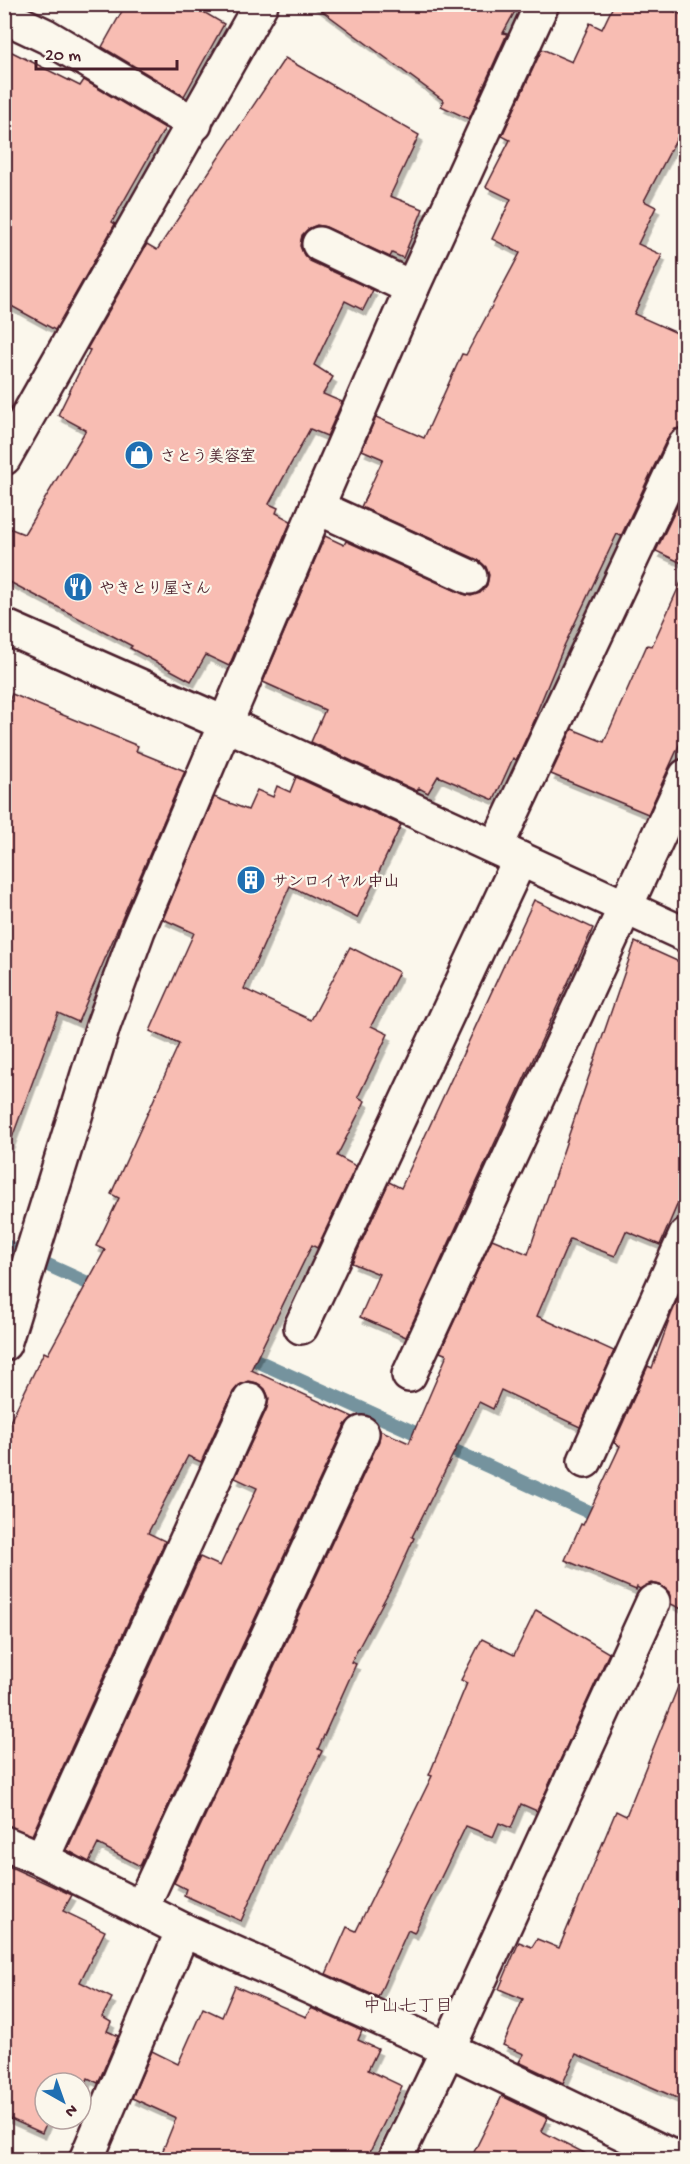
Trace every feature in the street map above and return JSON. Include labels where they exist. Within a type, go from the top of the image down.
[{"type":"street","points":[[4,458],[261,4]]},
{"type":"street","points":[[4,1344],[103,1026],[134,940],[412,288],[542,4]]},
{"type":"street","points":[[4,16],[46,36],[195,124]]},
{"type":"street","points":[[319,244],[412,288]]},
{"type":"street","points":[[301,1327],[685,446]]},
{"type":"street","points":[[317,507],[470,577]]},
{"type":"street","points":[[4,626],[226,724],[686,935]]},
{"type":"street","points":[[409,1375],[686,776]]},
{"type":"street","points":[[585,1461],[686,1235]]},
{"type":"street","points":[[42,1859],[250,1400]]},
{"type":"street","points":[[141,1909],[362,1433]]},
{"type":"street","points":[[395,2160],[653,1602]]},
{"type":"street","points":[[4,1844],[42,1859],[183,1930],[448,2049],[679,2160]]},
{"type":"street","points":[[86,2160],[183,1930]]},
{"type":"building","points":[[126,4],[190,4],[224,24],[184,96],[102,47]]},
{"type":"building","points":[[313,4],[519,4],[503,33],[507,34],[469,119],[441,106],[444,101]]},
{"type":"building","points":[[614,4],[660,4],[686,17],[686,121],[644,201],[656,207],[638,244],[662,255],[634,314],[686,337],[686,427],[675,429],[668,437],[621,536],[617,534],[564,646],[537,715],[516,760],[513,758],[494,800],[438,776],[428,793],[419,788],[417,791],[311,742],[325,710],[263,682],[325,536],[344,545],[346,541],[463,594],[471,596],[480,593],[487,585],[489,575],[486,567],[478,560],[361,507],[383,459],[362,450],[376,417],[424,438],[462,354],[466,355],[520,253],[492,239],[511,199],[486,187],[510,140],[502,136],[542,49],[572,62],[590,23],[602,29]]},
{"type":"building","points":[[4,48],[80,86],[84,80],[165,128],[112,222],[115,224],[55,330],[4,302]]},
{"type":"building","points":[[285,58],[419,135],[390,196],[423,209],[403,258],[392,253],[390,257],[326,227],[317,225],[302,235],[300,246],[310,261],[373,290],[363,310],[345,301],[314,365],[333,377],[323,394],[342,402],[327,436],[310,429],[269,504],[278,508],[276,513],[291,521],[229,666],[206,655],[191,681],[130,648],[132,646],[4,579],[4,526],[24,534],[86,430],[58,415],[90,350],[87,349],[147,244],[157,250]]},
{"type":"building","points":[[686,488],[686,565],[656,551]]},
{"type":"building","points":[[686,571],[686,730],[648,814],[551,774],[572,729],[604,742],[647,645],[652,646]]},
{"type":"building","points":[[12,694],[138,746],[136,751],[185,771],[78,1022],[58,1013],[9,1146],[4,1145],[4,714]]},
{"type":"building","points":[[296,777],[401,825],[357,918],[290,886],[244,989],[311,1020],[350,947],[399,972],[371,1026],[388,1034],[358,1097],[365,1101],[337,1156],[356,1166],[317,1248],[312,1245],[251,1370],[353,1417],[345,1425],[140,1866],[98,1844],[89,1862],[67,1850],[200,1557],[220,1566],[257,1488],[235,1478],[267,1408],[269,1398],[265,1389],[257,1383],[248,1381],[239,1385],[233,1392],[201,1462],[188,1456],[148,1533],[165,1541],[32,1835],[4,1825],[4,1434],[44,1352],[48,1354],[105,1250],[96,1246],[119,1198],[111,1194],[179,1044],[150,1031],[194,933],[163,919],[214,797],[248,810],[257,790],[273,797],[277,786],[290,792]]},
{"type":"building","points":[[534,900],[593,928],[406,1337],[360,1317],[379,1274],[352,1263],[389,1182],[401,1188]]},
{"type":"building","points":[[635,942],[686,965],[686,1184],[660,1245],[626,1231],[615,1256],[570,1239],[537,1316],[614,1351],[580,1427],[501,1390],[493,1409],[479,1402],[412,1537],[414,1538],[395,1580],[351,1662],[356,1664],[318,1749],[322,1751],[241,1921],[184,1895],[186,1889],[174,1883],[379,1441],[380,1430],[409,1443],[447,1355],[440,1352],[492,1239],[528,1254]]},
{"type":"building","points":[[682,1290],[686,1291],[686,1611],[671,1604],[669,1592],[660,1585],[651,1583],[640,1589],[637,1587],[636,1590],[565,1560],[620,1446],[614,1443],[648,1366],[652,1368]]},
{"type":"building","points":[[536,1610],[609,1653],[537,1811],[521,1804],[511,1828],[499,1823],[493,1837],[466,1826],[414,1933],[408,1930],[378,1997],[326,1974],[347,1927],[356,1931],[432,1776],[429,1775],[467,1683],[461,1680],[482,1639],[514,1655]]},
{"type":"building","points":[[684,1672],[686,1673],[686,2102],[576,2054],[563,2083],[519,2062],[524,2054],[503,2045],[523,1999],[499,1989],[519,1942],[532,1947],[537,1939],[559,1948],[616,1811],[626,1816]]},
{"type":"building","points":[[4,1864],[72,1895],[63,1911],[105,1931],[80,1982],[112,1998],[102,2017],[111,2022],[107,2031],[118,2036],[98,2083],[93,2080],[93,2071],[33,2071],[33,2129],[4,2116]]},
{"type":"building","points":[[235,1986],[306,2017],[311,2008],[362,2031],[358,2040],[378,2049],[368,2070],[402,2086],[366,2160],[159,2160],[176,2118],[132,2098],[152,2051],[178,2064],[203,2008],[222,2017]]},
{"type":"building","points":[[502,2096],[547,2118],[541,2131],[598,2160],[470,2160]]},
{"type":"waterway","points":[[4,1245],[103,1290]]},
{"type":"waterway","points":[[240,1353],[604,1519]]},
{"type":"place","name":"さとう美容室","points":[[139,455]]},
{"type":"place","name":"やきとり屋さん","points":[[78,587]]},
{"type":"place","name":"サンロイヤル中山","points":[[251,880]]},
{"type":"district","name":"中山七丁目","points":[[408,2005]]}]
